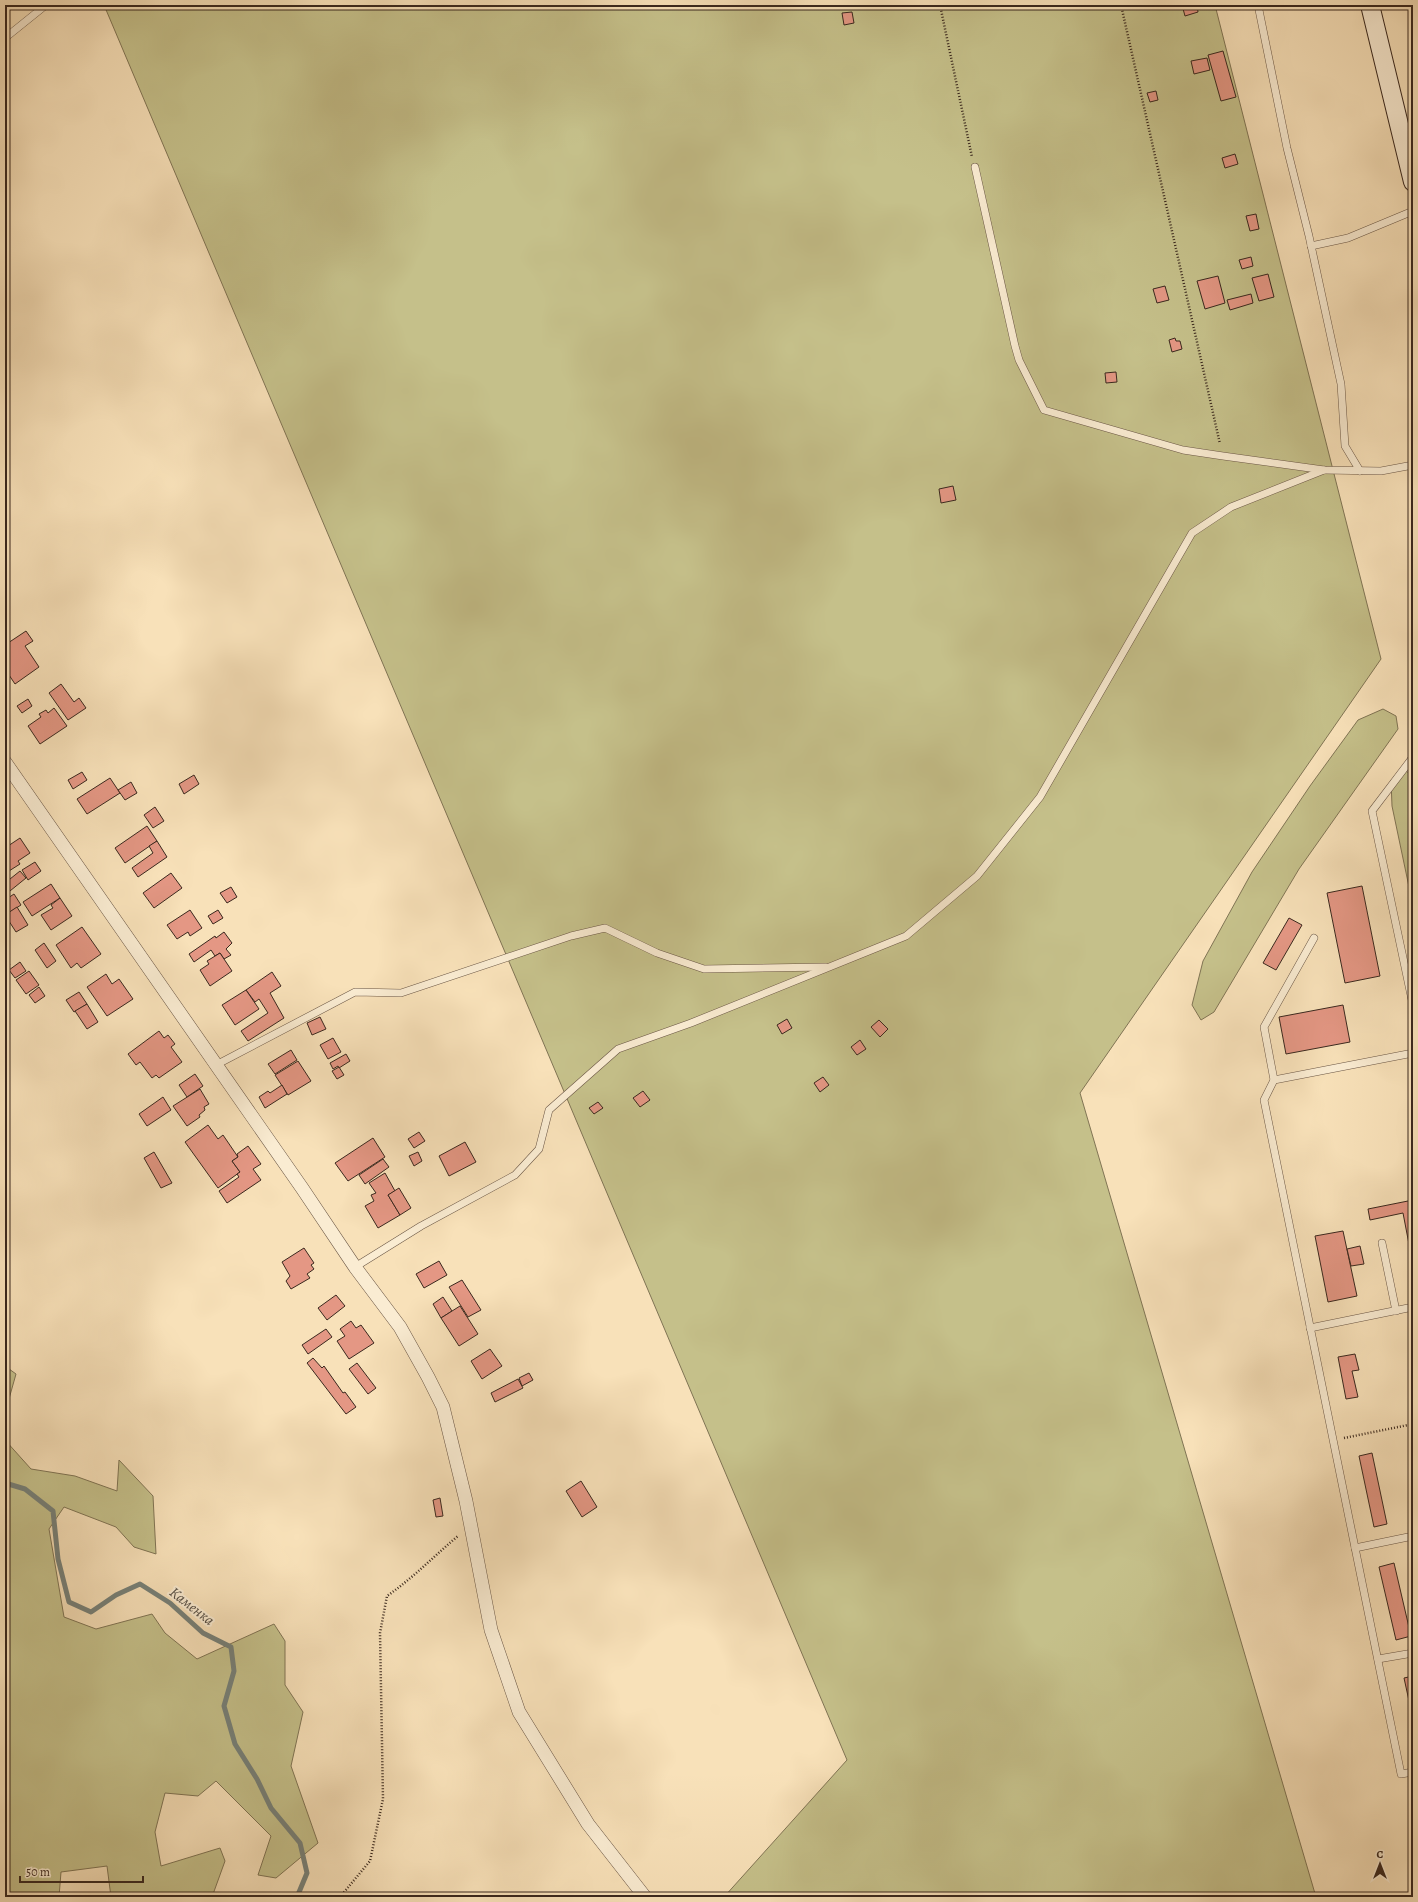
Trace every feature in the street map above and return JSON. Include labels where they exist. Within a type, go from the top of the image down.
[{"type":"main road","points":[[1370,5],[1413,182]]},
{"type":"street","points":[[5,762],[355,1267],[400,1327],[443,1407],[470,1526],[491,1630],[519,1712],[588,1824],[645,1897]]},
{"type":"lane","points":[[5,38],[46,5]]},
{"type":"lane","points":[[1258,5],[1288,148],[1341,384],[1345,446],[1360,471]]},
{"type":"lane","points":[[975,167],[1015,346],[1019,360],[1044,410],[1183,450],[1223,456],[1324,470],[1381,471],[1413,465]]},
{"type":"lane","points":[[1311,246],[1348,238],[1413,211]]},
{"type":"lane","points":[[355,1267],[421,1226],[515,1175],[539,1149],[549,1110],[618,1049],[691,1023],[906,936],[977,876],[1040,797],[1192,533],[1231,507],[1324,470]]},
{"type":"lane","points":[[1413,757],[1372,811],[1413,1005]]},
{"type":"lane","points":[[216,1065],[355,992],[401,993],[571,936],[605,928],[657,953],[704,969],[830,967]]},
{"type":"lane","points":[[1314,938],[1264,1027],[1274,1080],[1264,1100],[1401,1774],[1413,1772]]},
{"type":"lane","points":[[1274,1080],[1413,1053]]},
{"type":"lane","points":[[1382,1242],[1396,1310]]},
{"type":"lane","points":[[1310,1328],[1413,1307]]},
{"type":"lane","points":[[1355,1548],[1413,1536]]},
{"type":"lane","points":[[1378,1659],[1413,1653]]},
{"type":"path","points":[[940,5],[975,167]]},
{"type":"path","points":[[1121,5],[1223,456]]},
{"type":"path","points":[[1333,1440],[1413,1424]]},
{"type":"path","points":[[340,1897],[370,1861],[383,1799],[380,1632],[387,1596],[410,1580],[430,1559],[470,1526]]},
{"type":"shaded area","points":[[104,5],[1215,5],[1381,659],[1080,1093],[1316,1897],[724,1897],[847,1760]]},
{"type":"shaded area","points":[[1383,709],[1396,716],[1398,729],[1299,869],[1214,1012],[1201,1020],[1192,1005],[1203,961],[1252,872],[1310,786],[1358,720]]},
{"type":"shaded area","points":[[1406,771],[1413,776],[1413,906],[1392,806],[1391,780]]},
{"type":"shaded area","points":[[5,1366],[16,1374],[5,1413]]},
{"type":"shaded area","points":[[5,1440],[31,1469],[75,1476],[117,1491],[119,1460],[153,1496],[156,1554],[134,1547],[116,1527],[64,1507],[49,1529],[64,1617],[96,1629],[152,1614],[165,1633],[197,1659],[274,1624],[285,1641],[285,1685],[303,1712],[291,1766],[318,1843],[276,1878],[258,1875],[271,1836],[216,1781],[198,1796],[165,1793],[155,1832],[161,1866],[220,1848],[225,1861],[212,1897],[111,1897],[107,1866],[61,1872],[59,1897],[5,1897]]},
{"type":"building","points":[[1182,5],[1197,5],[1198,12],[1185,16]]},
{"type":"building","points":[[852,12],[854,23],[844,25],[842,13]]},
{"type":"building","points":[[1223,51],[1236,97],[1221,101],[1208,55]]},
{"type":"building","points":[[1207,58],[1210,70],[1194,74],[1191,61]]},
{"type":"building","points":[[1156,91],[1158,100],[1150,102],[1147,93]]},
{"type":"building","points":[[1235,154],[1238,164],[1225,168],[1222,158]]},
{"type":"building","points":[[1256,214],[1259,229],[1250,231],[1246,216]]},
{"type":"building","points":[[1251,257],[1253,266],[1242,269],[1239,260]]},
{"type":"building","points":[[1268,274],[1274,297],[1259,301],[1252,278]]},
{"type":"building","points":[[1218,276],[1225,303],[1205,309],[1197,281]]},
{"type":"building","points":[[1165,286],[1169,300],[1157,303],[1153,289]]},
{"type":"building","points":[[1251,294],[1253,303],[1230,310],[1227,300]]},
{"type":"building","points":[[1175,338],[1176,341],[1180,341],[1182,349],[1172,352],[1169,340]]},
{"type":"building","points":[[1116,372],[1117,382],[1106,383],[1105,373]]},
{"type":"building","points":[[953,486],[956,500],[941,503],[939,489]]},
{"type":"building","points":[[26,631],[33,641],[25,646],[39,667],[15,684],[5,669],[5,645]]},
{"type":"building","points":[[61,684],[74,702],[79,698],[86,708],[68,720],[49,693]]},
{"type":"building","points":[[28,699],[32,706],[22,713],[17,706]]},
{"type":"building","points":[[54,708],[67,726],[40,744],[28,726],[41,717],[39,714],[46,710],[48,713]]},
{"type":"building","points":[[82,772],[87,780],[73,789],[68,780]]},
{"type":"building","points":[[194,775],[199,784],[184,794],[179,784]]},
{"type":"building","points":[[110,778],[120,793],[87,814],[77,799]]},
{"type":"building","points":[[131,782],[137,793],[125,800],[118,790]]},
{"type":"building","points":[[155,807],[164,821],[153,828],[144,815]]},
{"type":"building","points":[[147,826],[157,841],[125,863],[115,848]]},
{"type":"building","points":[[20,838],[30,853],[18,861],[20,864],[9,871],[5,866],[5,848]]},
{"type":"building","points":[[157,841],[167,857],[138,877],[132,868],[153,853],[149,846]]},
{"type":"building","points":[[35,862],[41,871],[28,880],[22,870]]},
{"type":"building","points":[[20,871],[26,878],[5,895],[5,883]]},
{"type":"building","points":[[171,873],[182,888],[154,908],[143,893]]},
{"type":"building","points":[[51,884],[60,898],[32,916],[23,902]]},
{"type":"building","points":[[1362,886],[1380,976],[1345,983],[1327,893]]},
{"type":"building","points":[[231,887],[237,897],[227,903],[220,893]]},
{"type":"building","points":[[14,894],[21,905],[5,915],[5,900]]},
{"type":"building","points":[[60,898],[72,916],[51,930],[41,915],[53,908],[51,905]]},
{"type":"building","points":[[17,907],[28,925],[16,932],[5,915]]},
{"type":"building","points":[[190,910],[202,928],[190,936],[188,932],[177,939],[167,925]]},
{"type":"building","points":[[218,910],[223,918],[213,924],[208,916]]},
{"type":"building","points":[[1289,918],[1302,925],[1276,970],[1263,963]]},
{"type":"building","points":[[82,927],[101,954],[81,968],[77,963],[71,968],[56,945]]},
{"type":"building","points":[[224,932],[232,943],[226,949],[231,955],[224,959],[220,953],[215,956],[211,950],[194,962],[189,954],[215,936],[216,938]]},
{"type":"building","points":[[44,943],[56,961],[47,968],[35,950]]},
{"type":"building","points":[[220,953],[232,971],[210,986],[200,970],[209,964],[207,961]]},
{"type":"building","points":[[5,957],[10,965],[5,968]]},
{"type":"building","points":[[20,962],[26,971],[15,978],[9,970]]},
{"type":"building","points":[[29,971],[39,985],[26,994],[16,980]]},
{"type":"building","points":[[272,972],[281,986],[270,993],[284,1018],[248,1041],[241,1031],[268,1013],[259,999],[255,1002],[246,990]]},
{"type":"building","points":[[106,974],[112,984],[119,979],[133,999],[107,1016],[87,987]]},
{"type":"building","points":[[39,987],[45,996],[35,1003],[29,995]]},
{"type":"building","points":[[246,990],[259,1009],[235,1025],[222,1005]]},
{"type":"building","points":[[79,992],[87,1004],[74,1012],[66,1000]]},
{"type":"building","points":[[87,1004],[98,1022],[87,1029],[75,1011]]},
{"type":"building","points":[[1343,1005],[1350,1042],[1286,1054],[1279,1017]]},
{"type":"building","points":[[320,1017],[326,1029],[312,1035],[307,1023]]},
{"type":"building","points":[[787,1019],[792,1028],[782,1034],[777,1025]]},
{"type":"building","points":[[879,1020],[888,1029],[880,1037],[871,1027]]},
{"type":"building","points":[[159,1031],[164,1038],[168,1035],[175,1044],[171,1047],[182,1062],[159,1078],[156,1075],[152,1078],[140,1062],[136,1065],[128,1054]]},
{"type":"building","points":[[333,1038],[341,1052],[328,1059],[320,1045]]},
{"type":"building","points":[[860,1040],[866,1049],[857,1055],[851,1047]]},
{"type":"building","points":[[291,1050],[297,1060],[275,1074],[268,1064]]},
{"type":"building","points":[[346,1054],[350,1061],[339,1068],[338,1066],[333,1069],[330,1063]]},
{"type":"building","points":[[298,1061],[311,1081],[288,1095],[275,1075]]},
{"type":"building","points":[[339,1067],[344,1075],[337,1079],[332,1071]]},
{"type":"building","points":[[195,1074],[203,1086],[187,1097],[179,1085]]},
{"type":"building","points":[[823,1077],[829,1085],[820,1092],[814,1083]]},
{"type":"building","points":[[282,1085],[287,1094],[265,1108],[259,1097],[268,1091],[270,1093]]},
{"type":"building","points":[[200,1089],[209,1104],[204,1107],[205,1110],[199,1115],[200,1117],[187,1126],[173,1106]]},
{"type":"building","points":[[643,1091],[650,1100],[640,1107],[633,1098]]},
{"type":"building","points":[[163,1097],[171,1110],[147,1126],[139,1114]]},
{"type":"building","points":[[598,1102],[603,1108],[594,1114],[589,1108]]},
{"type":"building","points":[[208,1125],[218,1139],[223,1135],[238,1157],[232,1161],[240,1172],[218,1188],[185,1142]]},
{"type":"building","points":[[419,1132],[425,1141],[414,1148],[408,1139]]},
{"type":"building","points":[[373,1138],[385,1157],[348,1181],[335,1163]]},
{"type":"building","points":[[465,1142],[476,1162],[449,1176],[439,1156]]},
{"type":"building","points":[[248,1146],[261,1164],[253,1169],[261,1180],[227,1203],[219,1191],[239,1177],[237,1174],[240,1172],[232,1161],[238,1157],[237,1154]]},
{"type":"building","points":[[154,1152],[172,1183],[161,1188],[144,1158]]},
{"type":"building","points":[[418,1152],[422,1161],[414,1166],[409,1156]]},
{"type":"building","points":[[383,1159],[389,1167],[365,1184],[359,1175]]},
{"type":"building","points":[[385,1173],[395,1191],[388,1195],[400,1215],[378,1228],[365,1206],[374,1201],[371,1195],[376,1193],[369,1183]]},
{"type":"building","points":[[399,1188],[411,1208],[400,1215],[388,1195]]},
{"type":"building","points":[[1413,1200],[1413,1265],[1403,1213],[1370,1220],[1368,1209]]},
{"type":"building","points":[[1343,1231],[1357,1296],[1328,1302],[1315,1236]]},
{"type":"building","points":[[1360,1246],[1364,1264],[1351,1266],[1347,1249]]},
{"type":"building","points":[[304,1248],[314,1263],[311,1265],[314,1269],[307,1274],[310,1278],[291,1289],[286,1281],[290,1276],[282,1262]]},
{"type":"building","points":[[439,1261],[447,1275],[424,1288],[416,1274]]},
{"type":"building","points":[[462,1280],[481,1310],[468,1317],[449,1287]]},
{"type":"building","points":[[336,1295],[345,1306],[327,1320],[318,1308]]},
{"type":"building","points":[[443,1297],[452,1311],[441,1318],[433,1304]]},
{"type":"building","points":[[460,1306],[478,1334],[459,1346],[441,1318]]},
{"type":"building","points":[[351,1321],[356,1328],[361,1325],[374,1343],[349,1359],[337,1341],[345,1336],[340,1329]]},
{"type":"building","points":[[326,1329],[332,1337],[308,1354],[302,1345]]},
{"type":"building","points":[[490,1349],[502,1366],[482,1379],[471,1361]]},
{"type":"building","points":[[1355,1354],[1359,1370],[1352,1371],[1358,1397],[1346,1399],[1338,1357]]},
{"type":"building","points":[[313,1358],[322,1368],[324,1366],[343,1393],[345,1392],[356,1407],[346,1414],[307,1363]]},
{"type":"building","points":[[357,1363],[376,1388],[368,1394],[349,1369]]},
{"type":"building","points":[[529,1373],[533,1380],[522,1386],[519,1378]]},
{"type":"building","points":[[518,1379],[523,1388],[495,1402],[491,1393]]},
{"type":"building","points":[[1372,1453],[1387,1524],[1374,1527],[1359,1456]]},
{"type":"building","points":[[581,1481],[597,1507],[582,1517],[566,1491]]},
{"type":"building","points":[[440,1498],[443,1516],[436,1517],[433,1500]]},
{"type":"building","points":[[1394,1563],[1411,1636],[1396,1640],[1379,1567]]},
{"type":"building","points":[[1413,1676],[1413,1719],[1404,1678]]},
{"type":"waterway","name":"Каменка","points":[[5,1483],[25,1489],[53,1511],[58,1559],[69,1602],[91,1612],[116,1595],[140,1584],[170,1603],[203,1633],[231,1647],[234,1671],[224,1706],[235,1744],[257,1779],[271,1808],[300,1843],[307,1873],[297,1897]]}]
